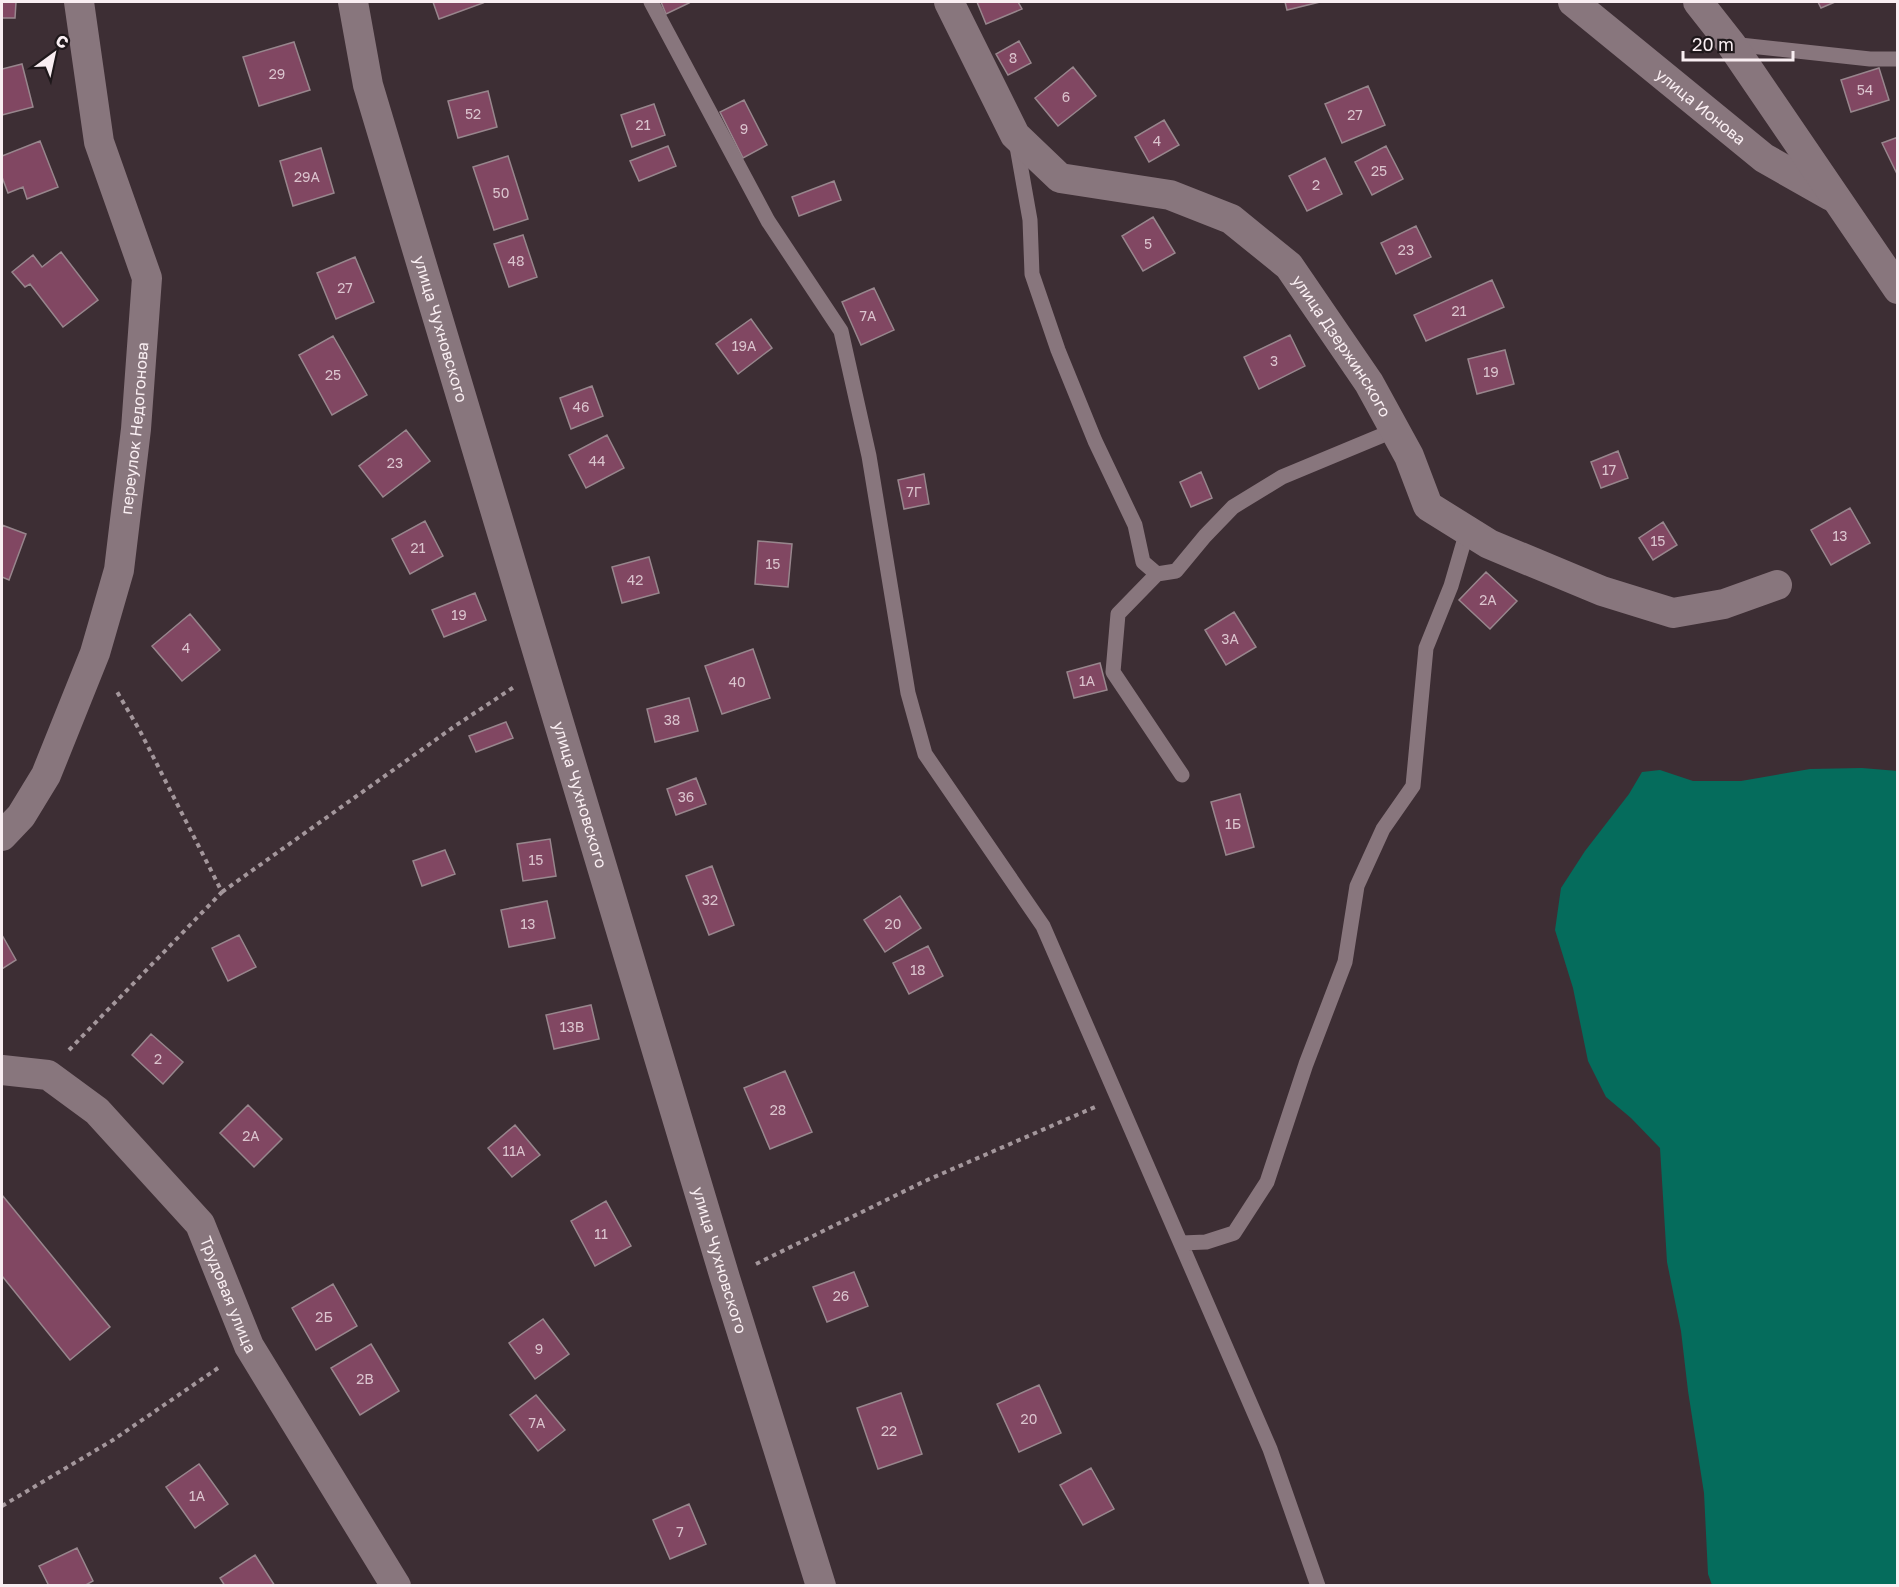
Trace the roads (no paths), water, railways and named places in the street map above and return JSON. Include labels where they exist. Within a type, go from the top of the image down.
[{"type":"street","name":"переулок Недогонова","points":[[2,836],[21,816],[46,775],[95,653],[119,570],[136,429],[147,278],[99,142],[79,2]]},
{"type":"street","name":"улица Чухновского","points":[[353,2],[368,85],[725,1278],[821,1586]]},
{"type":"street","name":"улица Дзержинского","points":[[950,2],[1015,135],[1060,178],[1170,195],[1231,219],[1289,266],[1369,383],[1408,456],[1428,506],[1489,544],[1602,591],[1673,613],[1724,604],[1777,585]]},
{"type":"street","name":"улица Ионова","points":[[1573,2],[1764,158],[1836,199]]},
{"type":"street","name":"улица Ионова","points":[[1698,2],[1731,44],[1898,289]]},
{"type":"street","name":"Трудовая улица","points":[[2,1070],[48,1075],[97,1111],[200,1224],[249,1346],[396,1586]]},
{"type":"lane","points":[[651,2],[768,222],[841,331],[869,456],[909,693],[925,754],[1043,926],[1270,1449],[1318,1586]]},
{"type":"lane","points":[[1731,44],[1870,59],[1898,59]]},
{"type":"lane","points":[[1015,135],[1030,220],[1032,274],[1058,350],[1095,441],[1135,525],[1143,562],[1158,574]]},
{"type":"lane","points":[[1182,775],[1113,672],[1118,614],[1158,574],[1176,571],[1233,507],[1282,477],[1395,430]]},
{"type":"lane","points":[[1182,1243],[1206,1242],[1234,1233],[1267,1182],[1306,1065],[1345,962],[1357,886],[1383,829],[1413,786],[1426,648],[1451,586],[1467,531]]}]
